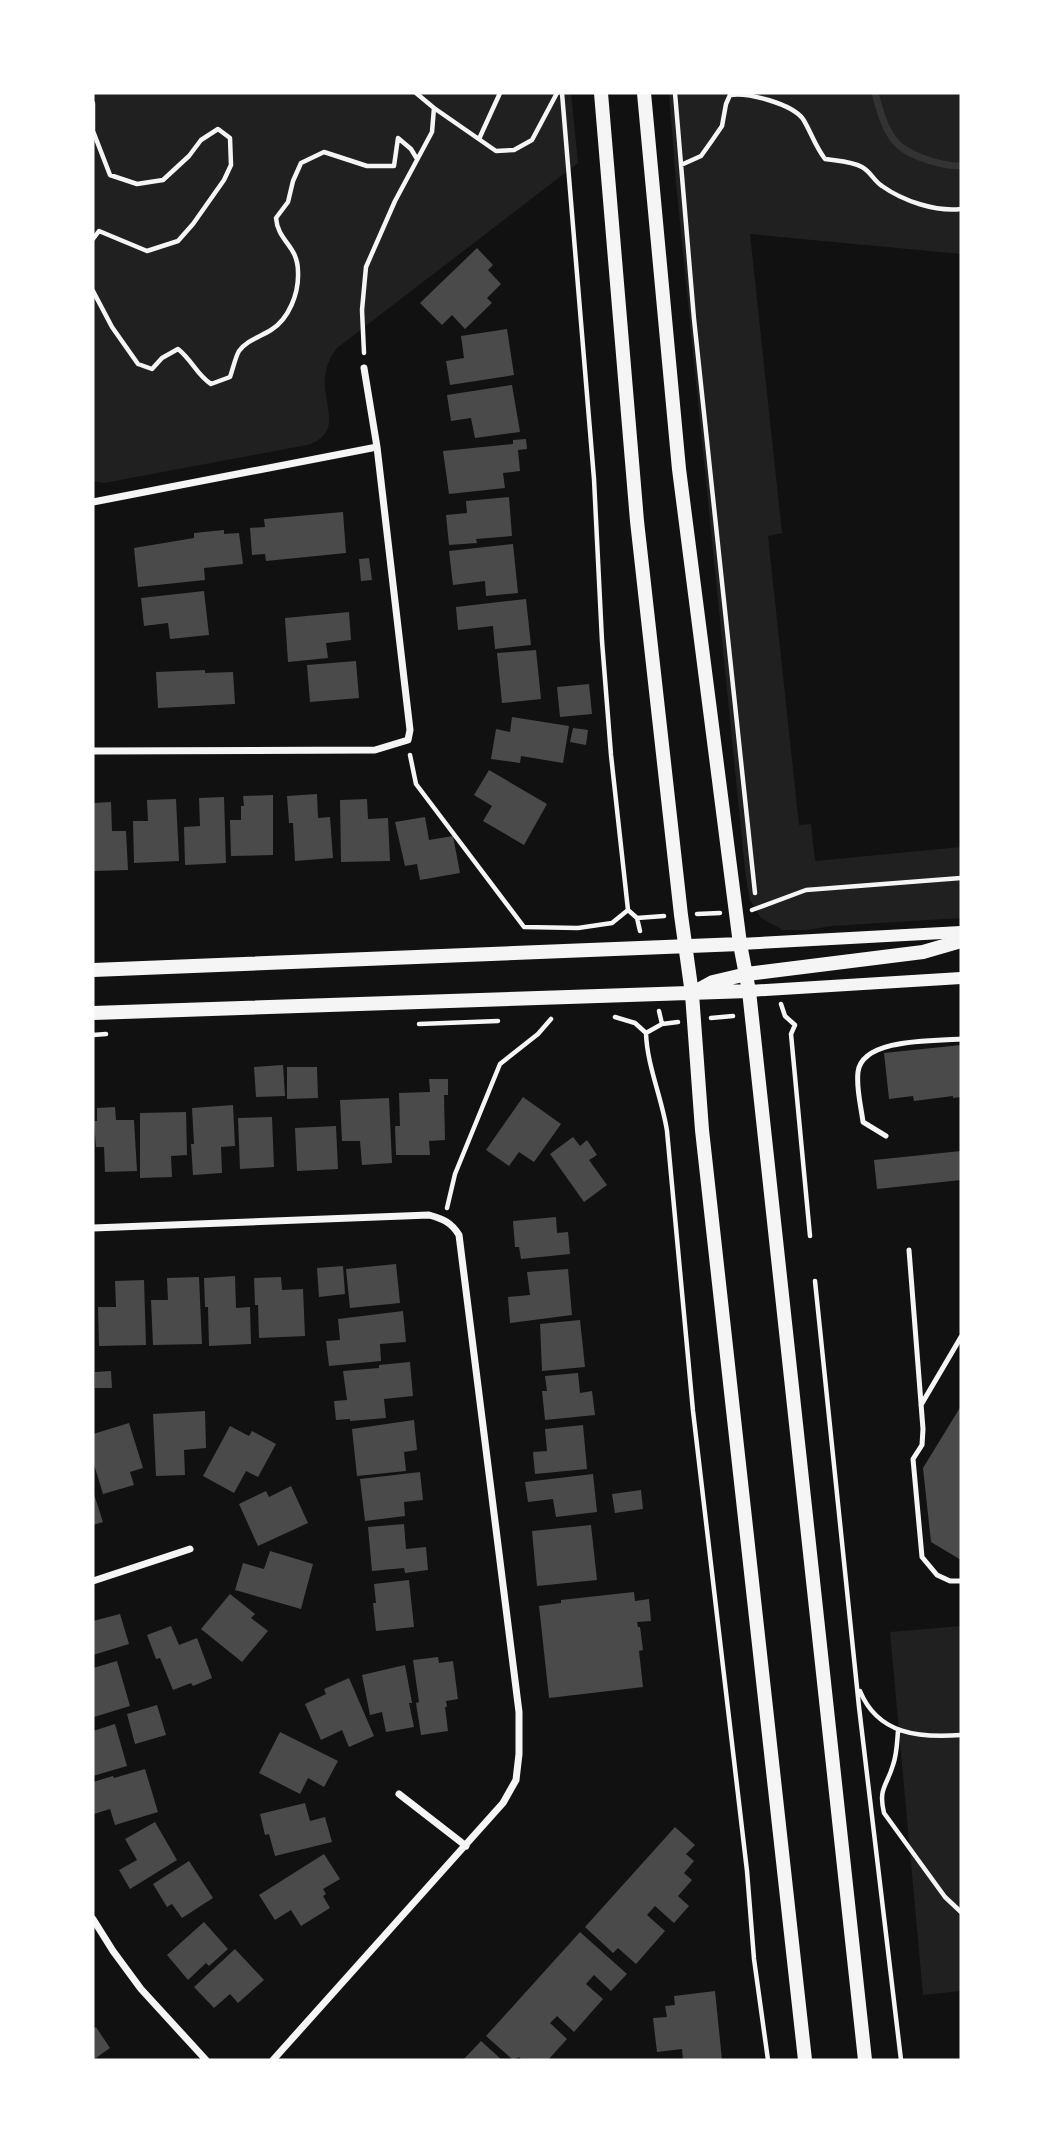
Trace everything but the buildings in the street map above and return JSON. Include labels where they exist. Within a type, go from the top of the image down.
[{"type":"main road","points":[[601,93],[637,521],[692,995],[702,1130],[805,2060]]},
{"type":"main road","points":[[644,93],[684,510],[740,944],[749,991],[865,2060]]},
{"type":"main road","points":[[692,995],[713,982],[747,974],[923,952],[961,941]]},
{"type":"main road","points":[[93,970],[740,944]]},
{"type":"main road","points":[[93,1013],[749,991]]},
{"type":"street","points":[[93,744],[93,751],[375,750],[408,740],[410,730],[377,447],[364,368]]},
{"type":"street","points":[[93,502],[377,447]]},
{"type":"street","points":[[740,944],[961,932]]},
{"type":"street","points":[[749,991],[961,978]]},
{"type":"street","points":[[93,1228],[429,1215],[444,1219],[459,1235],[519,1712],[516,1780],[507,1797],[466,1846],[273,2060]]},
{"type":"street","points":[[93,1580],[190,1549]]},
{"type":"street","points":[[399,1794],[466,1846]]},
{"type":"street","points":[[93,1919],[141,1989],[206,2060]]},
{"type":"lane","points":[[886,1136],[863,1122],[858,1081],[861,1061],[872,1051],[885,1046],[961,1039]]},
{"type":"lane","points":[[909,1250],[921,1405],[922,1445],[913,1459],[922,1557],[937,1575],[961,1581]]},
{"type":"lane","points":[[921,1405],[961,1337]]},
{"type":"path","points":[[416,93],[433,108],[496,151],[514,150],[532,140],[560,93]]},
{"type":"path","points":[[479,139],[500,93]]},
{"type":"path","points":[[560,93],[594,479],[611,755],[628,910],[637,918],[643,948]]},
{"type":"path","points":[[675,93],[696,345],[756,901],[750,911],[806,890],[961,878]]},
{"type":"path","points":[[681,165],[701,156],[722,126],[730,94],[741,93],[763,97],[796,113],[803,119],[825,159],[851,162],[860,166],[869,171],[880,185],[922,205],[961,209]]},
{"type":"path","points":[[93,103],[93,131],[110,174],[137,184],[163,180],[189,156],[201,140],[218,129],[230,138],[231,165],[224,180],[178,241],[147,251],[99,231],[93,239]]},
{"type":"path","points":[[364,368],[362,310],[366,267],[395,201],[432,132],[433,108]]},
{"type":"path","points":[[93,291],[112,327],[138,364],[152,369],[162,358],[178,349],[190,359],[199,376],[211,384],[230,377],[239,352],[252,340],[283,321],[295,295],[298,272],[293,248],[277,232],[276,218],[288,202],[301,163],[324,152],[367,166],[394,166],[398,138],[411,149],[417,159]]},
{"type":"path","points":[[408,740],[416,784],[524,927],[578,928],[612,923],[628,910]]},
{"type":"path","points":[[655,995],[662,1024]]},
{"type":"path","points":[[646,1033],[662,1024],[751,1015],[785,1016],[795,1025],[791,1034],[810,1236]]},
{"type":"path","points":[[606,1017],[619,1017],[635,1023],[646,1033],[647,1047],[663,1104],[693,1411],[747,1871],[754,1959],[768,2060]]},
{"type":"path","points":[[444,1219],[455,1174],[500,1064],[538,1034],[551,1019],[539,1019]]},
{"type":"path","points":[[409,1024],[501,1021]]},
{"type":"path","points":[[815,1281],[857,1684],[901,2060]]},
{"type":"path","points":[[857,1684],[873,1711],[882,1721],[898,1731],[927,1736],[961,1735]]},
{"type":"path","points":[[898,1731],[895,1758],[882,1790],[884,1813],[945,1897],[961,1912]]},
{"type":"path","points":[[870,1800],[881,1798]]},
{"type":"shaded area","points":[[93,93],[571,93],[578,163],[337,348],[329,362],[325,378],[328,426],[318,440],[307,445],[104,483],[93,481]]},
{"type":"shaded area","points":[[669,93],[961,93],[961,254],[750,234],[782,533],[768,536],[799,825],[811,824],[815,861],[961,847],[961,918],[783,930],[761,918],[750,900]]},
{"type":"shaded area","points":[[961,1626],[961,1991],[923,1995],[890,1632]]},
{"type":"waterway","points":[[875,93],[887,129],[900,146],[925,159],[961,166]]}]
